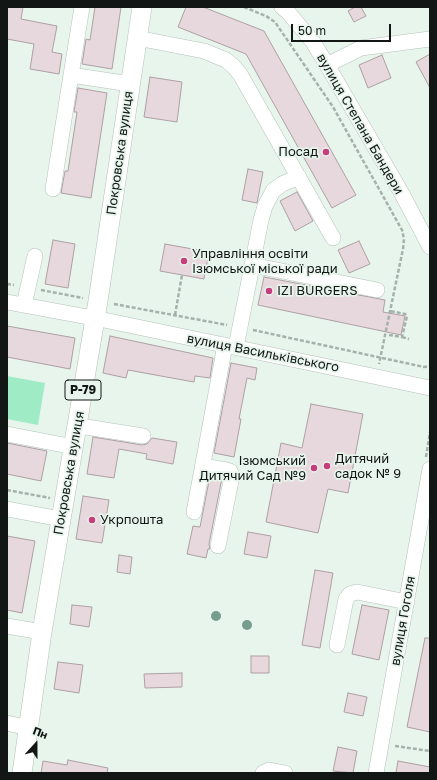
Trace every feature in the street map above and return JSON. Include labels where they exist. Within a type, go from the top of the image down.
[{"type":"main road","name":"Покровська вулиця","points":[[22,773],[42,632],[97,310],[142,7]]},
{"type":"street","points":[[53,189],[82,7]]},
{"type":"street","name":"вулиця Степана Бандери","points":[[282,7],[288,12],[312,42],[327,65],[401,192],[430,247]]},
{"type":"street","points":[[137,38],[204,51],[226,60],[234,67],[240,74],[333,238]]},
{"type":"street","points":[[327,65],[361,48],[430,39]]},
{"type":"street","points":[[71,75],[130,84]]},
{"type":"street","points":[[194,512],[203,466],[265,206],[273,191],[282,184],[299,177]]},
{"type":"street","points":[[24,305],[34,256]]},
{"type":"street","points":[[252,265],[377,290]]},
{"type":"street","name":"вулиця Васильківського","points":[[7,302],[24,305],[97,310],[231,346],[430,388]]},
{"type":"street","points":[[86,427],[143,436]]},
{"type":"street","points":[[7,434],[74,447]]},
{"type":"street","points":[[203,466],[226,470],[230,472],[232,476],[218,546]]},
{"type":"street","name":"вулиця Гоголя","points":[[376,773],[407,602],[425,528],[430,469]]},
{"type":"street","points":[[7,509],[63,510]]},
{"type":"street","points":[[337,645],[346,599],[350,594],[357,592],[407,602]]},
{"type":"street","points":[[7,626],[42,632]]},
{"type":"street","points":[[7,723],[28,728]]},
{"type":"street","points":[[263,773],[269,770],[285,773]]},
{"type":"path","points":[[244,7],[266,16],[275,22],[332,108],[402,230],[404,239],[403,249],[376,376]]},
{"type":"path","points":[[175,315],[182,275]]},
{"type":"path","points":[[7,284],[15,285]]},
{"type":"path","points":[[38,290],[97,310]]},
{"type":"path","points":[[390,311],[405,314],[406,316],[402,337]]},
{"type":"path","points":[[389,335],[409,339]]},
{"type":"path","points":[[380,358],[424,367],[430,366]]},
{"type":"path","points":[[7,490],[63,510]]},
{"type":"path","points":[[381,744],[430,751]]},
{"type":"green space","points":[[7,376],[45,383],[38,425],[7,419]]},
{"type":"building","points":[[7,7],[23,7],[21,19],[57,26],[52,52],[62,54],[59,74],[30,69],[34,44],[7,39]]},
{"type":"building","points":[[95,7],[121,7],[112,69],[82,64],[86,39],[90,40]]},
{"type":"building","points":[[186,7],[203,7],[264,31],[356,195],[332,208],[246,54],[178,27]]},
{"type":"building","points":[[355,7],[361,7],[366,16],[354,22],[348,11]]},
{"type":"building","points":[[430,54],[430,88],[416,62]]},
{"type":"building","points":[[382,55],[391,78],[368,88],[359,65]]},
{"type":"building","points":[[150,77],[182,82],[177,122],[144,117]]},
{"type":"building","points":[[78,88],[107,93],[91,198],[61,193],[65,171],[68,171],[77,112],[74,112]]},
{"type":"building","points":[[248,169],[263,172],[257,203],[242,200]]},
{"type":"building","points":[[297,192],[313,221],[295,231],[280,201]]},
{"type":"building","points":[[53,240],[75,244],[68,288],[45,284]]},
{"type":"building","points":[[359,241],[370,264],[349,273],[338,250]]},
{"type":"building","name":"Управління освіти Ізюмської міської ради","points":[[165,244],[209,252],[204,279],[160,271]]},
{"type":"building","points":[[264,277],[385,300],[383,312],[405,316],[401,335],[258,305]]},
{"type":"building","points":[[7,326],[75,338],[70,369],[7,357]]},
{"type":"building","points":[[110,336],[213,358],[210,378],[195,376],[194,382],[128,370],[126,378],[103,373]]},
{"type":"building","points":[[231,363],[257,368],[255,380],[247,378],[239,419],[241,419],[234,457],[214,453]]},
{"type":"building","points":[[311,404],[363,414],[348,493],[328,489],[318,533],[266,522],[281,443],[302,448]]},
{"type":"building","points":[[93,437],[142,445],[147,444],[152,438],[177,442],[173,464],[146,459],[147,454],[119,449],[114,478],[87,474]]},
{"type":"building","points":[[7,443],[47,451],[41,481],[7,474]]},
{"type":"building","points":[[210,476],[222,478],[209,544],[210,549],[208,549],[206,558],[187,554],[193,526],[200,527]]},
{"type":"building","points":[[83,496],[109,500],[102,543],[76,539]]},
{"type":"building","points":[[248,532],[271,536],[267,558],[244,554]]},
{"type":"building","points":[[7,536],[35,541],[22,613],[7,610]]},
{"type":"building","points":[[119,555],[132,557],[130,574],[117,572]]},
{"type":"building","points":[[315,570],[333,573],[320,648],[302,645]]},
{"type":"building","points":[[72,605],[92,607],[89,627],[70,624]]},
{"type":"building","points":[[362,605],[389,610],[379,660],[352,654]]},
{"type":"building","points":[[425,638],[430,638],[430,732],[407,727]]},
{"type":"building","points":[[251,656],[269,656],[269,673],[251,673]]},
{"type":"building","points":[[58,662],[83,665],[79,693],[54,689]]},
{"type":"building","points":[[182,673],[182,687],[145,688],[144,674]]},
{"type":"building","points":[[348,693],[367,697],[363,716],[344,712]]},
{"type":"building","points":[[338,747],[357,751],[353,773],[333,771]]},
{"type":"building","points":[[68,760],[108,768],[107,773],[41,773],[43,761],[67,765]]},
{"type":"building","points":[[398,761],[430,767],[430,773],[396,773]]},
{"type":"place","name":"Посад","points":[[326,152]]},
{"type":"place","name":"Управління освіти Ізюмської міської ради","points":[[184,261]]},
{"type":"place","name":"IZI BURGERS","points":[[269,291]]},
{"type":"place","name":"Дитячий садок № 9","points":[[327,466]]},
{"type":"place","name":"Ізюмський Дитячий Сад №9","points":[[314,468]]},
{"type":"place","name":"Укрпошта","points":[[92,520]]}]
